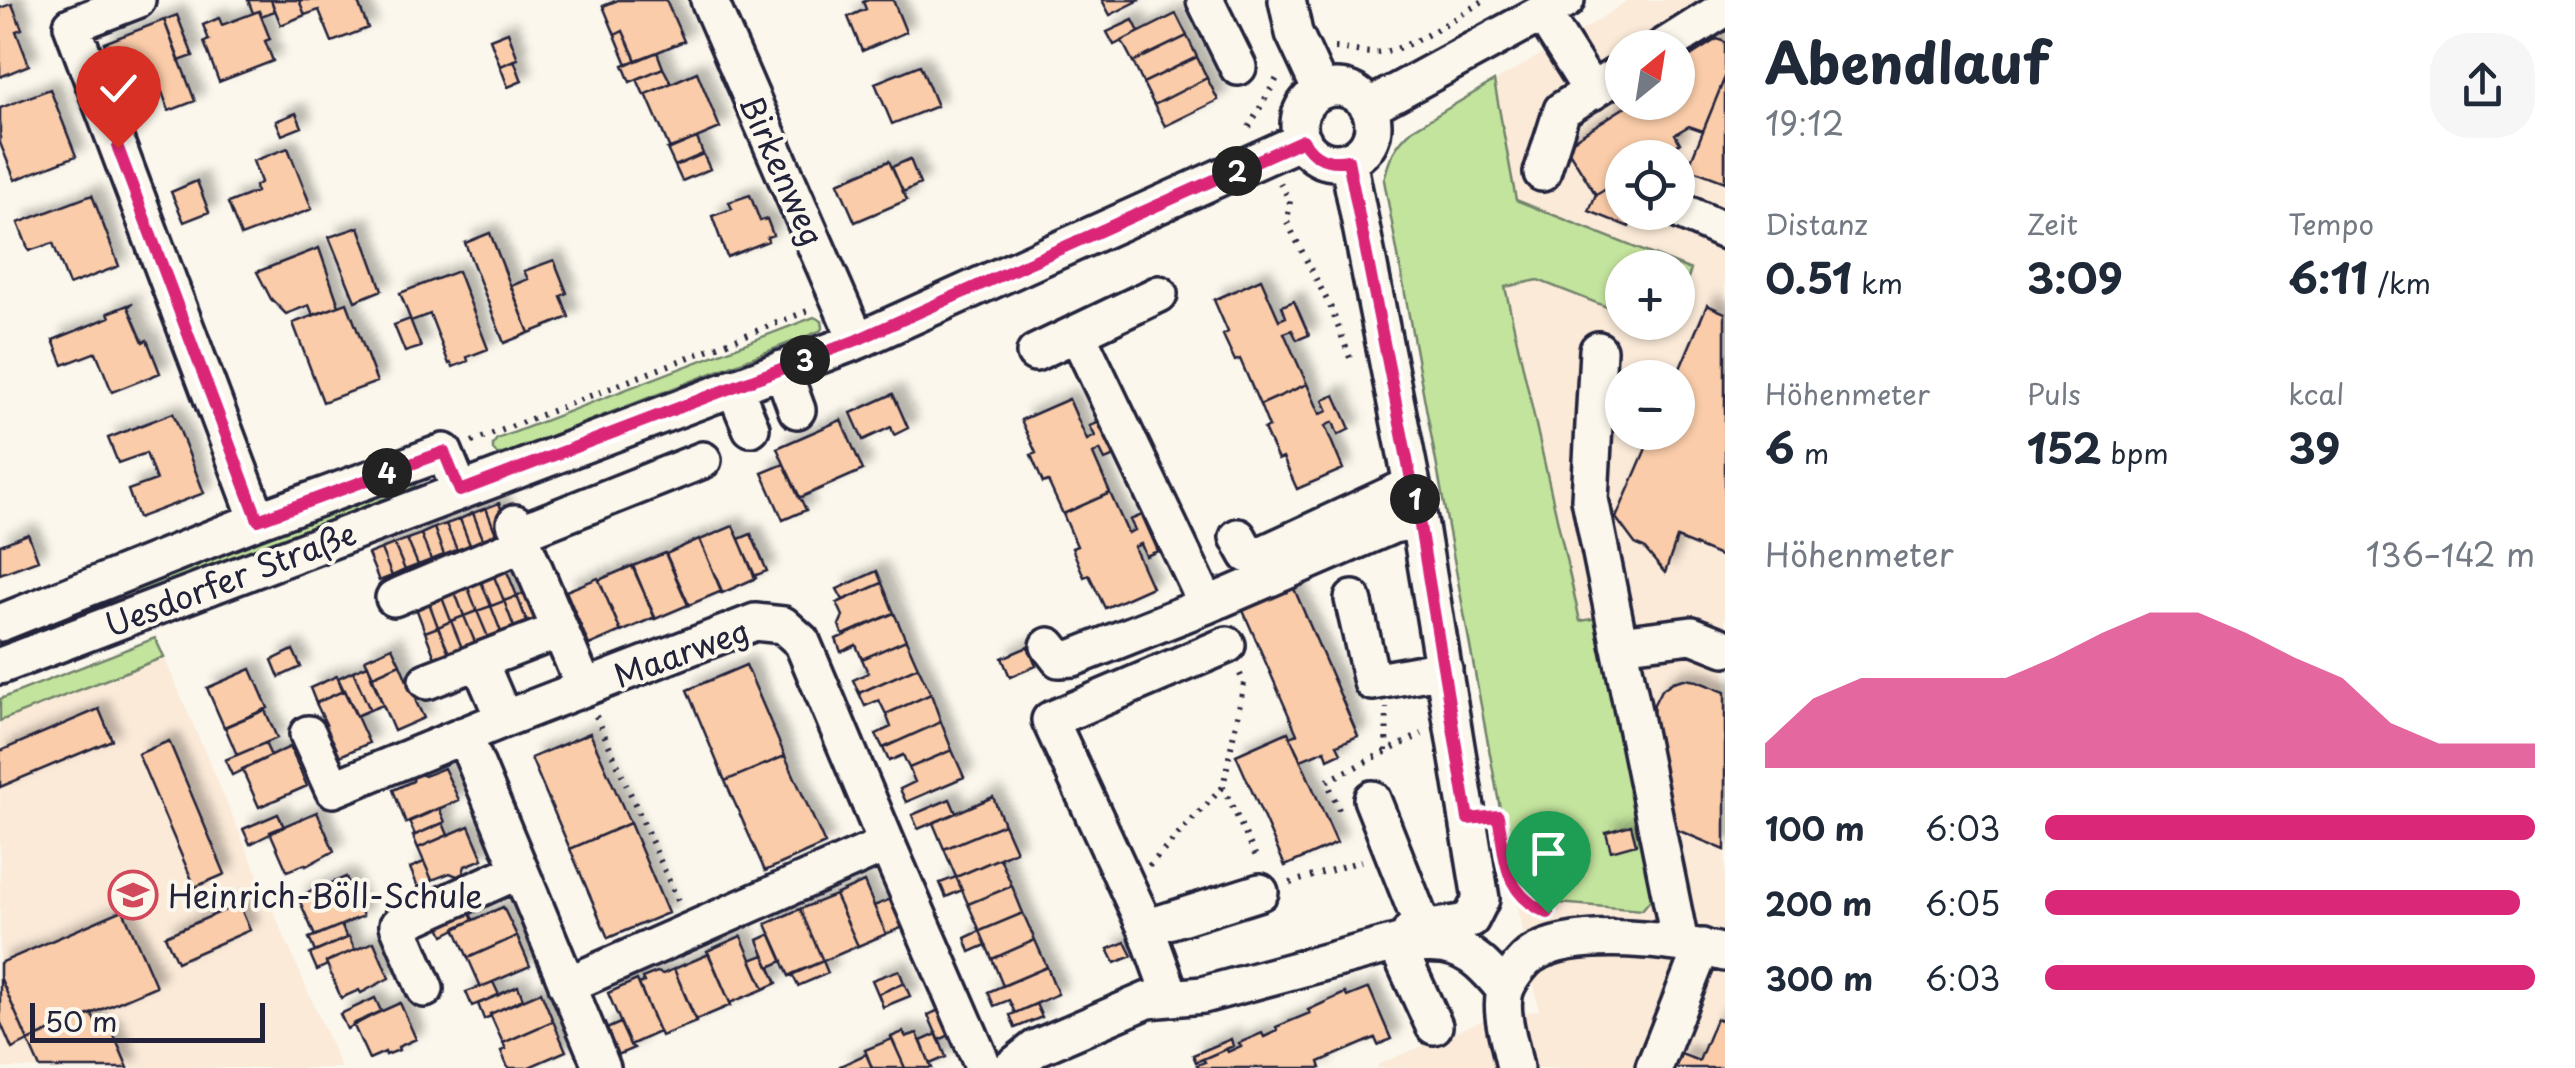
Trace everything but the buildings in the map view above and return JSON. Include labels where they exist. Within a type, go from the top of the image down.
[{"type":"street","points":[[136,0],[66,12],[258,520]]},
{"type":"street","name":"Birkenweg","points":[[709,0],[857,340]]},
{"type":"street","points":[[1287,0],[1294,34],[1321,92]]},
{"type":"street","points":[[1210,1],[1238,67]]},
{"type":"street","points":[[1369,108],[1555,7],[1592,92]]},
{"type":"street","points":[[1690,30],[1718,12]]},
{"type":"street","points":[[1542,173],[1562,110],[1605,83]]},
{"type":"street","points":[[1321,92],[1353,92],[1369,108],[1374,120],[1373,133],[1368,145],[1348,160],[1337,162],[1316,156],[1303,140],[1302,112],[1313,96],[1321,92]]},
{"type":"street","name":"Uesdorfer Straße","points":[[0,666],[857,340],[1303,140]]},
{"type":"street","points":[[1011,1068],[1036,1048],[1148,1000],[1203,995],[1461,923],[1472,918],[1481,899],[1416,502],[1348,160]]},
{"type":"street","points":[[1695,218],[1725,231]]},
{"type":"street","points":[[1035,352],[1159,294]]},
{"type":"street","points":[[1078,333],[1207,605]]},
{"type":"street","points":[[1598,350],[1590,499],[1619,644],[1702,948],[1654,1068]]},
{"type":"street","points":[[782,369],[797,410]]},
{"type":"street","points":[[734,386],[751,428]]},
{"type":"street","points":[[444,452],[460,491]]},
{"type":"street","name":"Uesdorfer Straße","points":[[0,623],[258,520],[444,452]]},
{"type":"street","points":[[394,598],[519,534],[702,460]]},
{"type":"street","points":[[1238,537],[1248,555],[1266,553],[1416,502]]},
{"type":"street","points":[[1049,646],[1059,659],[1073,658],[1393,524],[1416,502]]},
{"type":"street","points":[[519,534],[584,687]]},
{"type":"street","points":[[1354,598],[1372,682],[1444,669]]},
{"type":"street","name":"Maarweg","points":[[308,734],[333,789],[754,622],[783,624],[802,642],[984,1068]]},
{"type":"street","points":[[1619,644],[1692,634],[1725,648]]},
{"type":"street","points":[[427,681],[542,638]]},
{"type":"street","points":[[1172,997],[1146,928],[1050,720],[1226,645]]},
{"type":"street","points":[[479,661],[504,719]]},
{"type":"street","points":[[464,735],[602,1068]]},
{"type":"street","points":[[1372,799],[1434,1026]]},
{"type":"street","points":[[568,985],[886,844]]},
{"type":"street","points":[[426,989],[398,924],[520,870]]},
{"type":"street","points":[[1146,928],[1266,890]]},
{"type":"street","points":[[1408,937],[1419,946],[1440,945],[1473,956],[1506,990]]},
{"type":"street","points":[[1512,1054],[1504,1010],[1506,990],[1530,955],[1589,940],[1659,940],[1702,948]]},
{"type":"path","points":[[1235,134],[1252,126],[1278,76],[1305,55],[1324,47],[1366,53],[1394,49],[1485,0]]},
{"type":"path","points":[[444,452],[839,299]]},
{"type":"path","points":[[1128,888],[1223,787],[1244,684],[1226,645]]},
{"type":"path","points":[[584,687],[691,931]]},
{"type":"path","points":[[1223,787],[1266,890],[1360,861]]},
{"type":"path","points":[[1510,879],[1524,900],[1534,907],[1564,914]]},
{"type":"shaded area","points":[[1628,0],[1725,0],[1725,1068],[1377,1065],[1481,1021],[1539,1010],[1384,180],[1396,146],[1412,130]]},
{"type":"shaded area","name":"Heinrich-Böll-Schule","points":[[164,657],[341,1068],[0,1068],[0,721]]},
{"type":"green space","points":[[1494,81],[1516,200],[1641,250],[1605,250],[1605,306],[1538,280],[1505,287],[1580,621],[1604,617],[1653,891],[1642,910],[1546,902],[1522,886],[1511,868],[1384,180],[1394,152],[1412,130]]},
{"type":"green space","points":[[814,317],[822,321],[820,331],[504,454],[493,450],[497,439]]},
{"type":"green space","points":[[416,478],[411,490],[0,649],[0,632]]},
{"type":"green space","points":[[155,638],[164,657],[0,721],[0,699]]},
{"type":"place","name":"Heinrich-Böll-Schule","points":[[133,895]]},
{"type":"route","points":[[118,148],[258,520],[444,452],[460,491],[857,340],[1303,140],[1316,156],[1337,162],[1348,160],[1419,520],[1468,819],[1498,816],[1515,889],[1524,900],[1548,913]]}]
